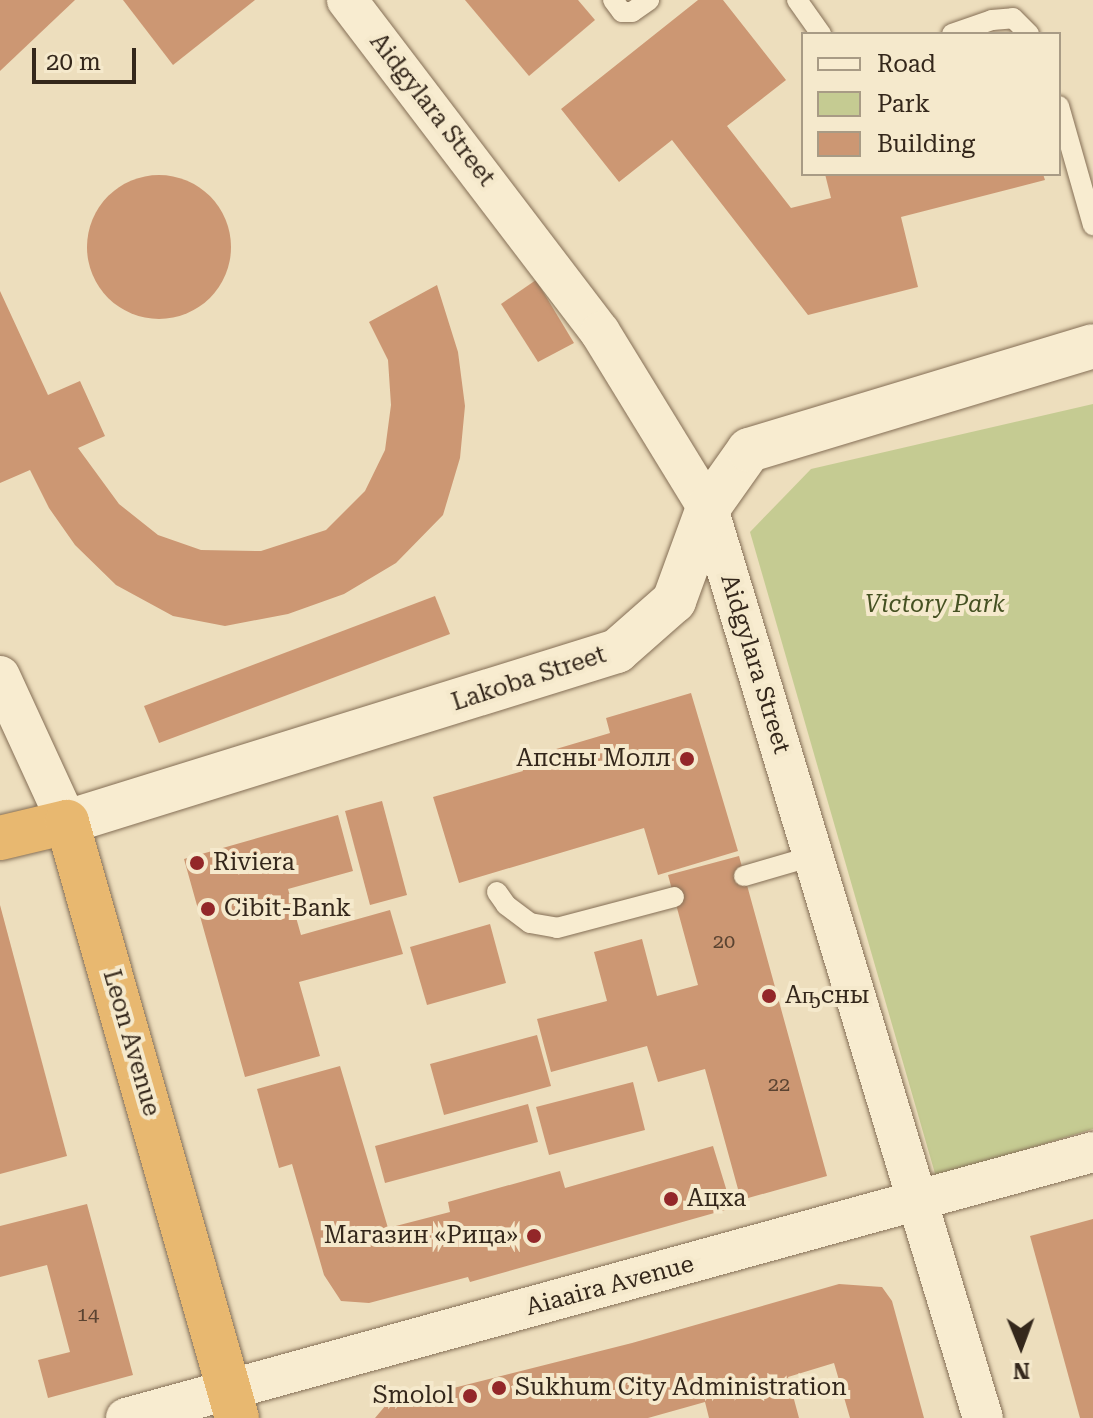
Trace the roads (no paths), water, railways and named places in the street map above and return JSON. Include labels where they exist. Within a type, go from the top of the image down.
[{"type":"highway","name":"Lakoba Street","points":[[0,838],[67,822]]},
{"type":"highway","name":"Leon Avenue","points":[[67,822],[233,1405]]},
{"type":"main road","name":"Lakoba Street","points":[[67,822],[617,651],[674,601],[708,508],[749,450],[1093,346]]},
{"type":"street","name":"Aidgylara Street","points":[[347,0],[600,332],[708,508],[983,1418]]},
{"type":"street","name":"Leon Avenue","points":[[0,676],[67,822]]},
{"type":"street","name":"Aiaaira Avenue","points":[[126,1418],[233,1405],[917,1201],[1093,1152]]},
{"type":"lane","points":[[613,0],[622,12],[632,12],[649,0]]},
{"type":"lane","points":[[797,0],[820,32]]},
{"type":"lane","points":[[958,32],[992,20],[1013,18],[1027,32]]},
{"type":"lane","points":[[1061,113],[1093,225]]},
{"type":"lane","points":[[744,876],[813,856]]},
{"type":"lane","points":[[497,892],[506,905],[530,923],[557,928],[674,897]]},
{"type":"place","name":"Апсны Молл","points":[[687,759]]},
{"type":"place","name":"Riviera","points":[[197,863]]},
{"type":"place","name":"Cibit-Bank","points":[[208,909]]},
{"type":"place","name":"Аҧсны","points":[[769,996]]},
{"type":"place","name":"Ацха","points":[[671,1199]]},
{"type":"place","name":"Магазин «Рица»","points":[[534,1236]]},
{"type":"place","name":"Sukhum City Administration","points":[[499,1388]]},
{"type":"place","name":"Smolol","points":[[470,1396]]},
{"type":"park label","name":"Victory Park","points":[[935,605]]}]
